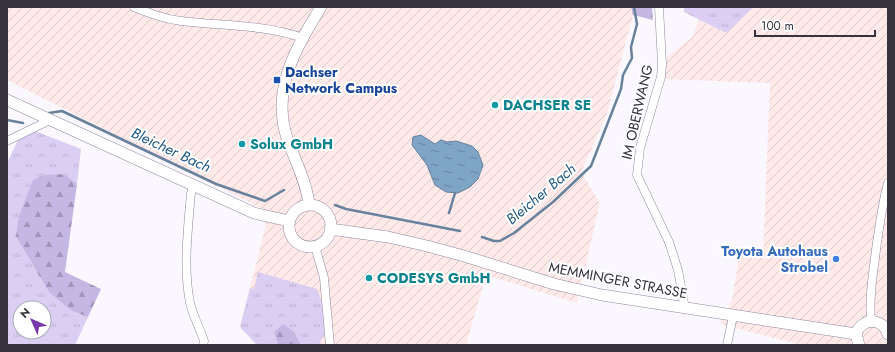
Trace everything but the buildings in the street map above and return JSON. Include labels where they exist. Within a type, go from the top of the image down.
[{"type":"main road","points":[[310,204],[300,170],[282,122],[282,91],[289,68],[303,38],[321,7]]},
{"type":"main road","points":[[7,100],[254,213],[289,221]]},
{"type":"main road","points":[[310,204],[323,209],[328,215],[330,229],[325,240],[315,246],[301,245],[295,241],[289,228],[289,221],[296,209],[310,204]]},
{"type":"main road","name":"MEMMINGER STRASSE","points":[[330,229],[388,237],[427,246],[554,284],[602,296],[856,334]]},
{"type":"main road","points":[[859,345],[856,334],[863,324],[871,321],[879,323],[885,327],[888,334]]},
{"type":"street","points":[[134,7],[157,16],[180,21],[263,28],[303,38]]},
{"type":"street","name":"IM OBERWANG","points":[[659,7],[662,64],[661,77],[640,148],[637,175],[668,242],[678,270],[685,309]]},
{"type":"street","points":[[7,141],[50,120]]},
{"type":"street","points":[[871,321],[872,287],[880,224],[888,183]]},
{"type":"street","points":[[193,186],[187,238],[186,280],[191,305],[204,341],[203,345]]},
{"type":"street","points":[[315,246],[324,278],[333,344]]},
{"type":"street","points":[[727,345],[733,316]]},
{"type":"shaded area","points":[[7,7],[631,7],[633,15],[606,117],[581,172],[600,203],[577,303],[486,275],[466,345],[257,345],[240,327],[266,225],[265,210],[7,80]]},
{"type":"shaded area","points":[[754,7],[888,7],[888,345],[802,345],[720,324],[732,300],[739,258],[763,255],[770,83],[665,79],[666,58],[692,37],[699,20],[726,33]]},
{"type":"green space","points":[[631,7],[652,7],[653,20],[633,15]]},
{"type":"green space","points":[[684,7],[754,7],[726,33],[684,12]]},
{"type":"green space","points":[[35,131],[81,149],[77,184],[64,174],[16,237],[38,273],[72,311],[88,317],[75,345],[7,345],[7,163],[18,140]]},
{"type":"green space","points":[[64,174],[77,184],[65,272],[101,289],[88,317],[72,311],[50,293],[16,237],[19,216],[33,180],[44,175]]},
{"type":"green space","points":[[258,272],[317,289],[321,300],[324,318],[324,336],[321,339],[320,345],[301,345],[294,332],[274,332],[278,345],[257,345],[240,327],[250,288],[254,289]]},
{"type":"green space","points":[[283,324],[294,332],[301,345],[278,345],[274,332]]},
{"type":"water","points":[[421,135],[435,144],[441,140],[447,142],[456,141],[472,146],[478,152],[483,165],[478,179],[470,187],[458,193],[446,192],[435,185],[427,165],[412,145],[413,137]]},
{"type":"waterway","name":"Bleicher Bach","points":[[482,237],[494,241],[500,241],[514,233],[553,202],[591,166],[621,89],[623,75],[632,58],[631,47],[637,24],[634,7]]},
{"type":"waterway","name":"Bleicher Bach","points":[[49,113],[62,111],[216,184],[265,201],[284,190]]},
{"type":"waterway","name":"Bleicher Bach","points":[[7,120],[23,123]]},
{"type":"waterway","points":[[449,213],[455,193]]},
{"type":"waterway","name":"Bleicher Bach","points":[[335,205],[346,209],[460,231]]},
{"type":"place","name":"Dachser Network Campus","points":[[277,80]]},
{"type":"place","name":"DACHSER SE","points":[[495,105]]},
{"type":"place","name":"Solux GmbH","points":[[242,144]]},
{"type":"place","name":"Toyota Autohaus Strobel","points":[[836,259]]},
{"type":"place","name":"CODESYS GmbH","points":[[369,278]]}]
